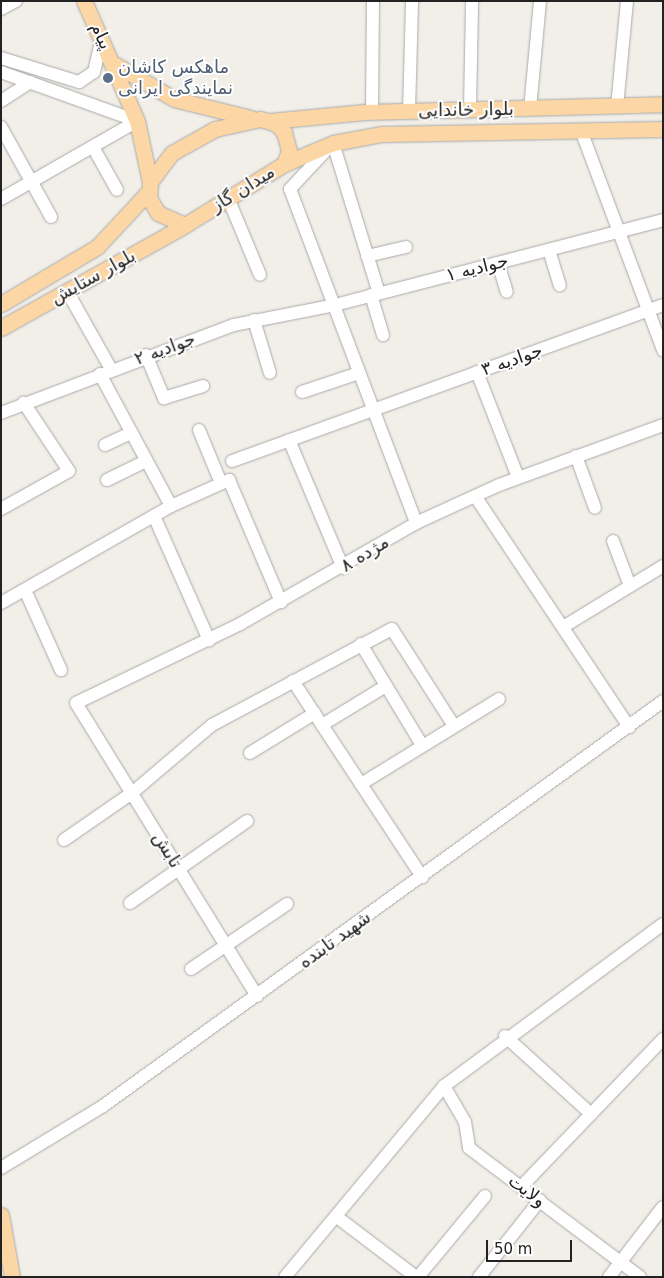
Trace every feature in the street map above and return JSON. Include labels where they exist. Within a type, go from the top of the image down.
[{"type":"main road","name":"پیام","points":[[84,1],[116,65],[174,99],[265,120]]},
{"type":"main road","points":[[116,65],[137,121],[149,186],[158,213],[184,225]]},
{"type":"main road","name":"بلوار خاندایی","points":[[265,120],[372,112],[617,108],[663,104]]},
{"type":"main road","points":[[149,186],[172,153],[190,141],[229,125],[265,120]]},
{"type":"main road","name":"میدان گاز","points":[[184,225],[284,164],[287,138],[265,120]]},
{"type":"main road","name":"بلوار خاندایی","points":[[284,164],[333,143],[401,132],[582,133],[663,129]]},
{"type":"main road","name":"بلوار ستایش","points":[[3,299],[97,247],[149,186]]},
{"type":"main road","name":"بلوار ستایش","points":[[1,328],[184,225]]},
{"type":"main road","points":[[1,1215],[12,1277]]},
{"type":"street","points":[[1,9],[16,1]]},
{"type":"street","points":[[372,112],[373,1]]},
{"type":"street","points":[[409,111],[412,1]]},
{"type":"street","points":[[470,109],[472,1]]},
{"type":"street","points":[[530,109],[540,1]]},
{"type":"street","points":[[617,108],[627,1]]},
{"type":"street","points":[[1,58],[79,82],[94,72],[102,37]]},
{"type":"street","points":[[1,72],[137,121]]},
{"type":"street","points":[[1,100],[30,82]]},
{"type":"street","points":[[1,199],[137,121]]},
{"type":"street","points":[[1,127],[51,217]]},
{"type":"street","points":[[582,133],[619,232],[659,309],[663,350]]},
{"type":"street","points":[[333,143],[367,256],[383,335]]},
{"type":"street","points":[[333,143],[290,189],[416,523]]},
{"type":"street","points":[[93,147],[116,190]]},
{"type":"street","points":[[228,198],[260,275]]},
{"type":"street","name":"جوادیه ۱","points":[[335,305],[663,220]]},
{"type":"street","points":[[367,256],[406,247]]},
{"type":"street","points":[[549,250],[560,285]]},
{"type":"street","points":[[498,263],[507,292]]},
{"type":"street","points":[[67,291],[131,433],[171,506]]},
{"type":"street","name":"جوادیه ۲","points":[[1,413],[146,356],[254,320],[335,305]]},
{"type":"street","name":"جوادیه ۳","points":[[232,461],[477,372],[659,309]]},
{"type":"street","points":[[254,320],[270,373]]},
{"type":"street","points":[[146,356],[164,398],[203,386]]},
{"type":"street","points":[[477,372],[518,477]]},
{"type":"street","points":[[302,392],[359,373]]},
{"type":"street","points":[[1,509],[69,471],[24,403]]},
{"type":"street","name":"مژده ۸","points":[[76,703],[209,640],[281,602],[343,568],[416,523],[518,477],[663,424]]},
{"type":"street","points":[[199,430],[225,481],[281,602]]},
{"type":"street","points":[[105,446],[131,433]]},
{"type":"street","points":[[288,440],[343,568]]},
{"type":"street","points":[[576,456],[595,508]]},
{"type":"street","points":[[107,480],[146,461]]},
{"type":"street","points":[[1,603],[171,506],[225,481]]},
{"type":"street","points":[[476,496],[629,727]]},
{"type":"street","points":[[154,516],[209,640]]},
{"type":"street","points":[[613,541],[630,586]]},
{"type":"street","points":[[562,627],[663,566]]},
{"type":"street","points":[[25,590],[61,670]]},
{"type":"street","points":[[64,840],[132,793],[193,746],[212,726],[361,644],[392,629],[454,726]]},
{"type":"street","points":[[361,644],[422,745]]},
{"type":"street","points":[[294,681],[422,877]]},
{"type":"street","points":[[322,724],[386,686]]},
{"type":"street","points":[[361,784],[499,699]]},
{"type":"street","name":"شهید تابنده","points":[[1,1168],[102,1106],[422,877],[663,701]]},
{"type":"street","name":"تابش","points":[[76,703],[257,996]]},
{"type":"street","points":[[250,753],[315,713]]},
{"type":"street","points":[[130,903],[247,821]]},
{"type":"street","points":[[191,970],[287,904]]},
{"type":"street","points":[[288,1276],[337,1217],[414,1117],[444,1086],[505,1036],[663,924]]},
{"type":"street","points":[[505,1036],[591,1114]]},
{"type":"street","points":[[521,1187],[663,1040]]},
{"type":"street","name":"ولایت","points":[[444,1086],[465,1122],[469,1148],[640,1277]]},
{"type":"street","points":[[337,1217],[417,1277],[484,1196]]},
{"type":"street","points":[[479,1277],[540,1200]]},
{"type":"street","points":[[609,1277],[663,1207]]},
{"type":"place","name":"ماهکس کاشان نمایندگی ایرانی","points":[[108,78]]}]
